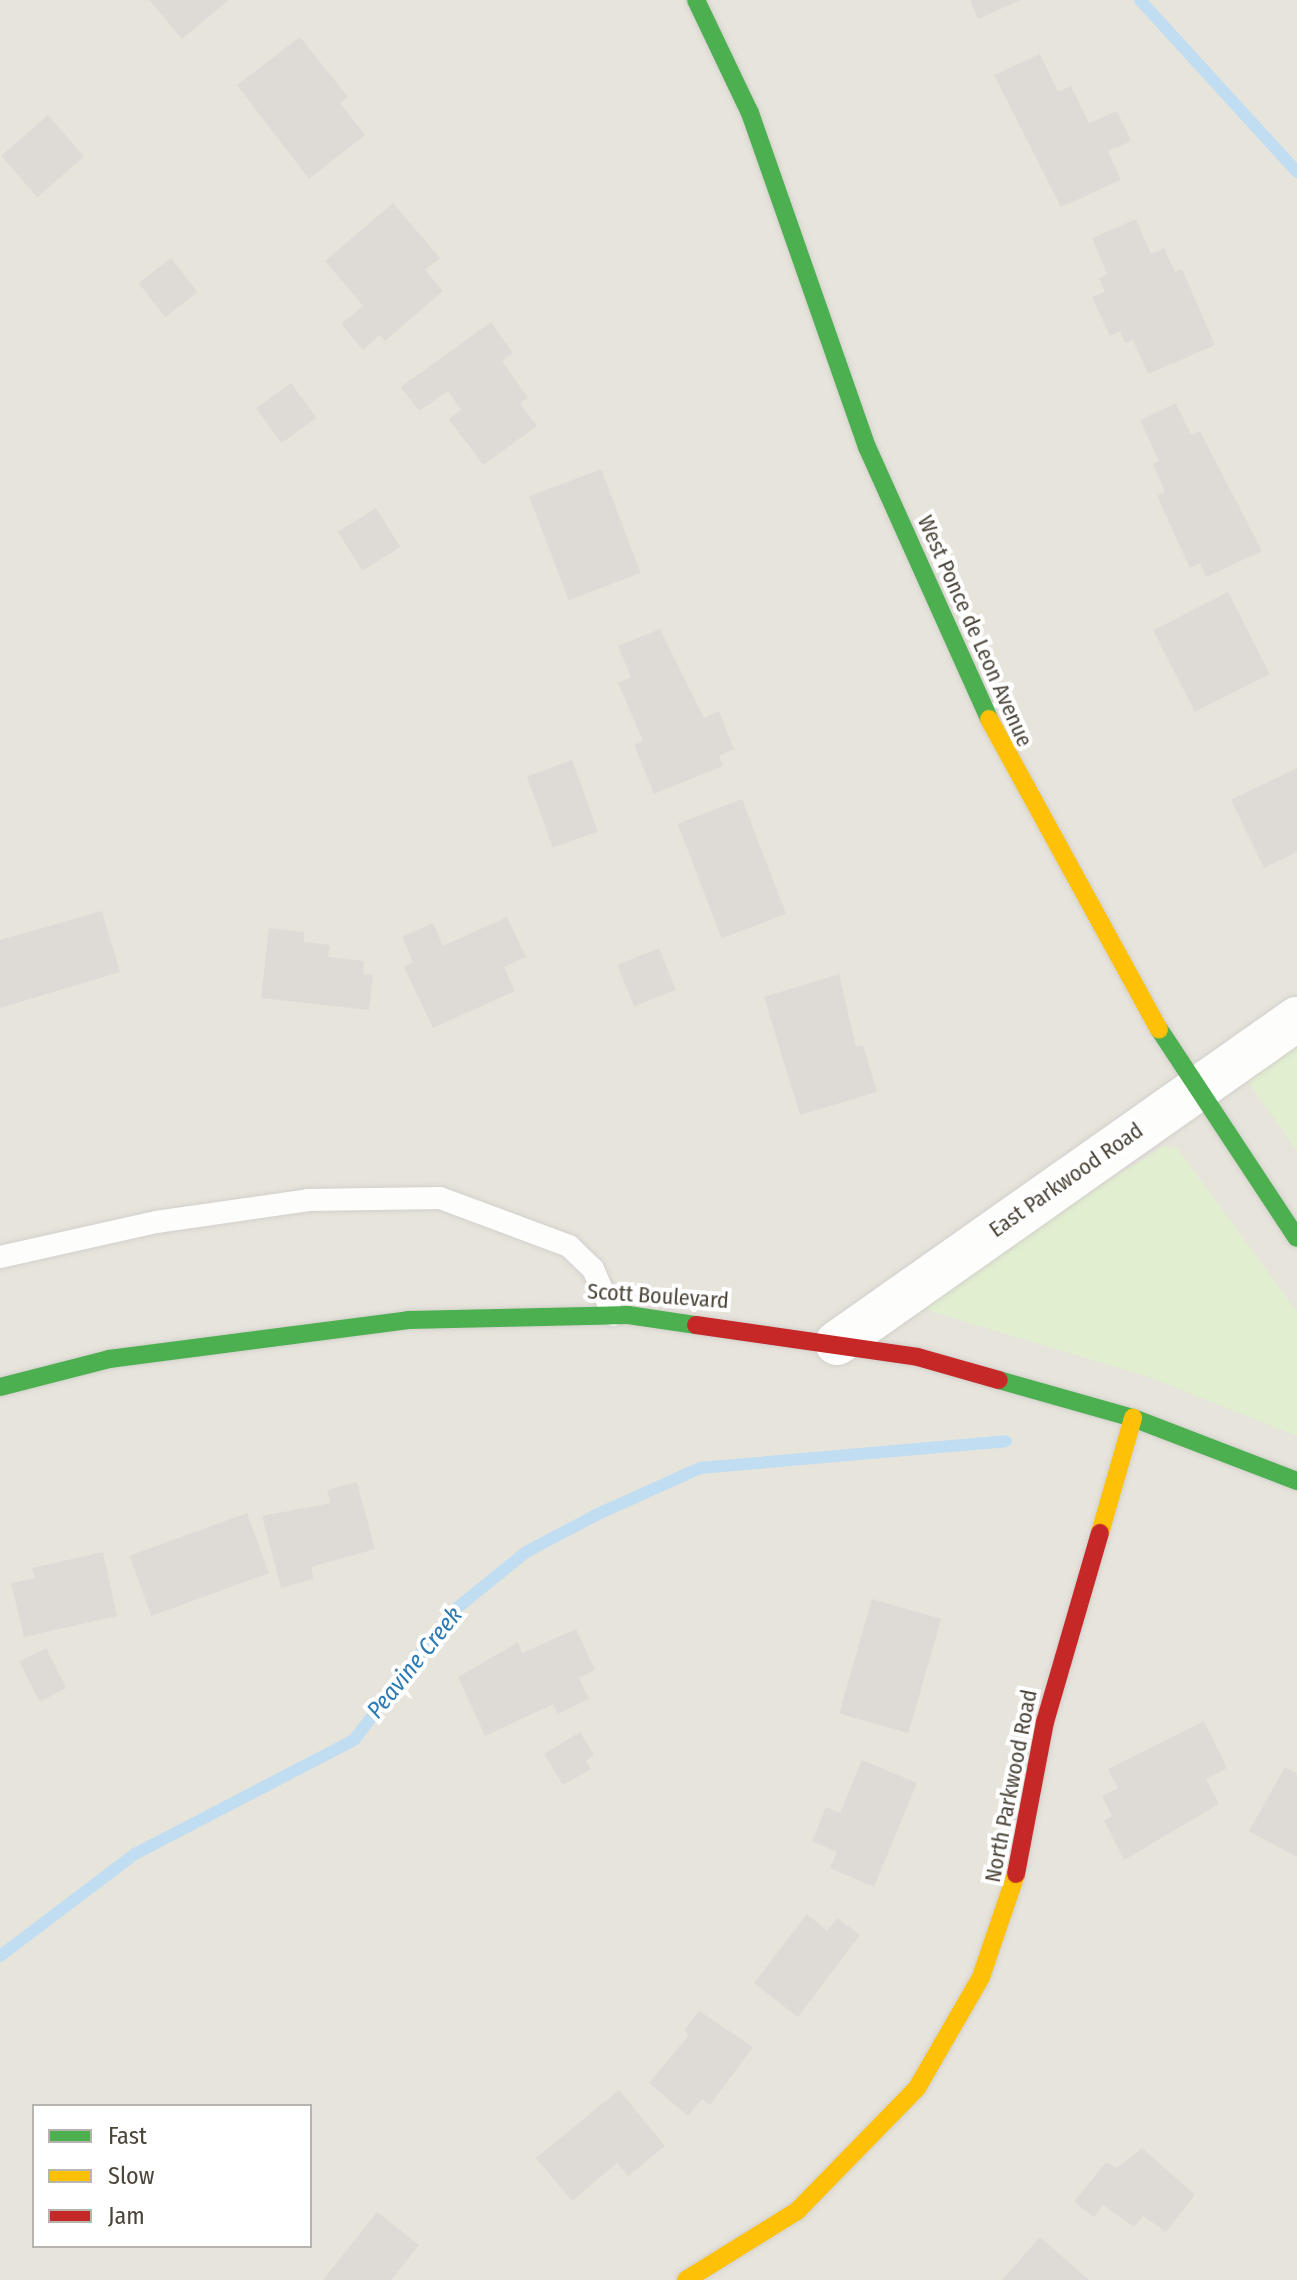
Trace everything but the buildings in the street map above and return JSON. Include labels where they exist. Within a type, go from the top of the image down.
[{"type":"main road","name":"West Ponce de Leon Avenue","points":[[696,0],[750,113],[862,434],[943,624],[1017,781],[1195,1089],[1297,1238]]},
{"type":"main road","name":"Scott Boulevard","points":[[0,1387],[109,1359],[289,1332],[408,1320],[613,1315],[716,1322],[918,1357],[1133,1418],[1297,1481]]},
{"type":"main road","name":"North Parkwood Road","points":[[686,2280],[797,2211],[879,2135],[917,2088],[981,1977],[1009,1912],[1045,1722],[1133,1418]]},
{"type":"street","name":"East Parkwood Road","points":[[837,1343],[1297,1019]]},
{"type":"lane","points":[[0,1257],[156,1222],[308,1200],[440,1198],[569,1246],[593,1269],[613,1315]]},
{"type":"shaded area","points":[[0,0],[1297,0],[1297,2280],[0,2280]]},
{"type":"green space","points":[[1297,1043],[1297,1151],[1246,1079]]},
{"type":"green space","points":[[1164,1146],[1178,1149],[1297,1312],[1297,1436],[1149,1377],[927,1310],[924,1297]]},
{"type":"waterway","points":[[1140,0],[1297,172]]},
{"type":"waterway","name":"Peavine Creek","points":[[0,1956],[135,1854],[354,1740],[452,1612],[526,1552],[598,1514],[700,1468],[1006,1441]]},
{"type":"traffic: fast","points":[[696,0],[750,113],[867,447],[989,719]]},
{"type":"traffic: fast","points":[[1159,1029],[1297,1238]]},
{"type":"traffic: fast","points":[[0,1387],[109,1359],[408,1320],[628,1315],[696,1325]]},
{"type":"traffic: fast","points":[[999,1380],[1133,1418],[1297,1481]]},
{"type":"traffic: slow","points":[[989,719],[1159,1029]]},
{"type":"traffic: slow","points":[[1100,1533],[1133,1418]]},
{"type":"traffic: slow","points":[[686,2280],[797,2211],[917,2088],[981,1977],[1016,1874]]},
{"type":"traffic: jam","points":[[696,1325],[918,1357],[999,1380]]},
{"type":"traffic: jam","points":[[1016,1874],[1045,1722],[1100,1533]]}]
